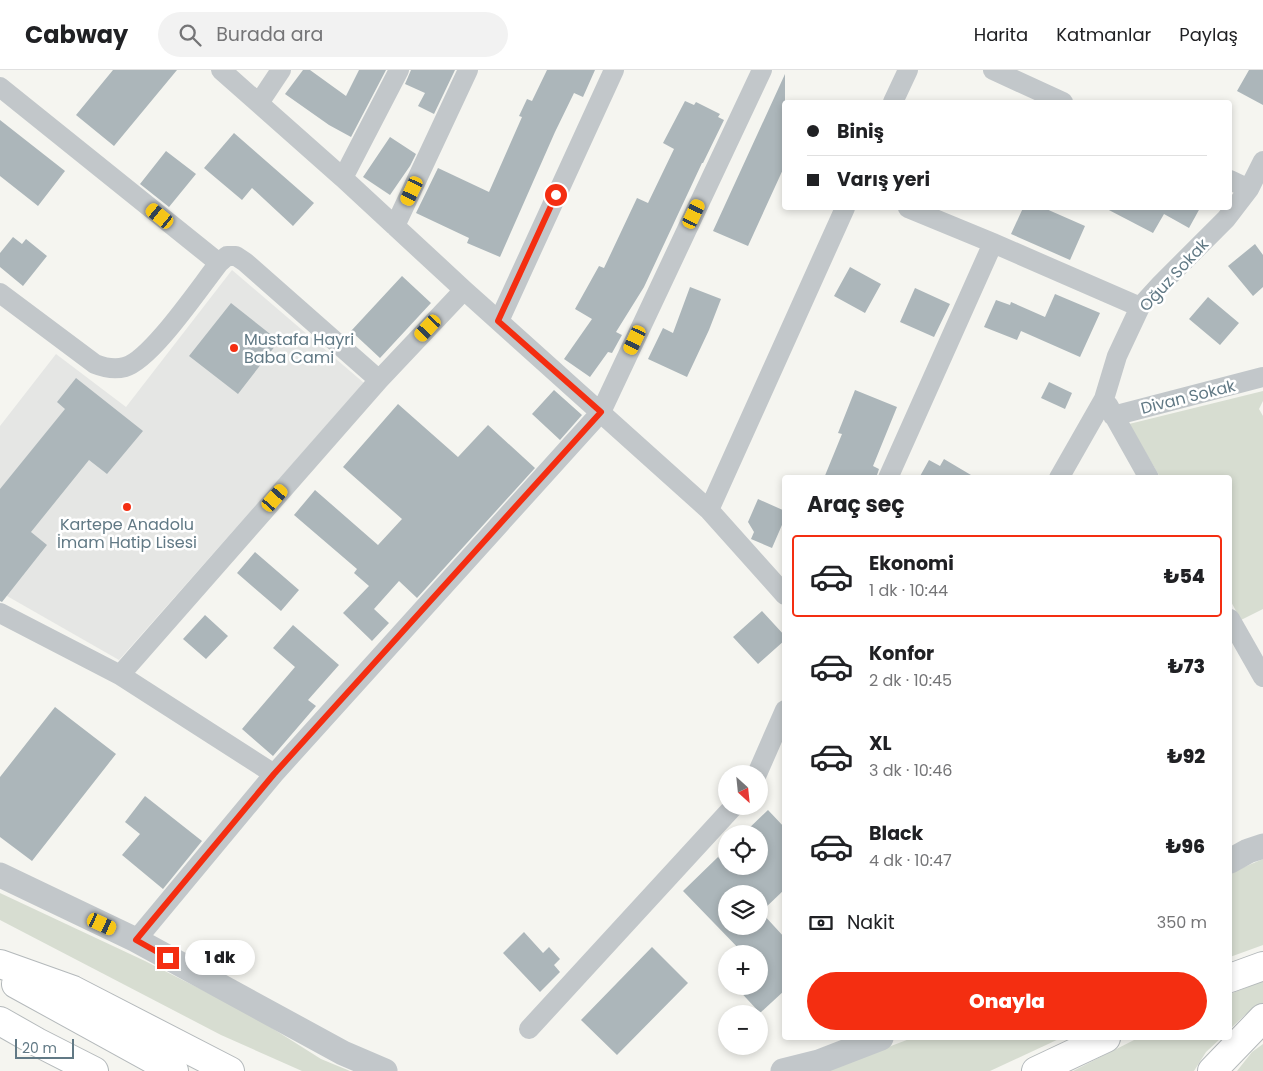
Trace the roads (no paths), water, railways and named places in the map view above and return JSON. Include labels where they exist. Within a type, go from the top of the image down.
[{"type":"highway","points":[[0,964],[73,990],[230,1071]]},
{"type":"highway","points":[[1232,977],[1263,966]]},
{"type":"highway","points":[[0,975],[174,1071]]},
{"type":"highway","points":[[1212,1071],[1263,1018]]},
{"type":"highway","points":[[0,1021],[94,1071]]},
{"type":"highway","points":[[1036,1071],[1102,1040]]},
{"type":"street","points":[[221,70],[709,510],[782,591]]},
{"type":"street","points":[[259,103],[281,70]]},
{"type":"street","points":[[343,178],[399,70]]},
{"type":"street","points":[[396,226],[468,70]]},
{"type":"street","points":[[498,321],[614,70]]},
{"type":"street","points":[[136,940],[274,774],[601,412],[762,70]]},
{"type":"street","points":[[894,100],[908,70]]},
{"type":"street","points":[[993,70],[1059,100]]},
{"type":"street","points":[[0,86],[219,263]]},
{"type":"street","name":"Oğuz Sokak","points":[[1061,475],[1109,407],[1117,356],[1140,307],[1226,219],[1249,188],[1263,161]]},
{"type":"street","points":[[1232,181],[1249,188]]},
{"type":"street","points":[[709,510],[844,210]]},
{"type":"street","points":[[913,210],[1140,307]]},
{"type":"street","points":[[889,475],[993,243]]},
{"type":"street","points":[[0,293],[95,364],[105,368],[116,369],[126,367],[139,360],[154,347],[219,263],[227,256],[236,256],[246,262],[379,380]]},
{"type":"street","points":[[120,675],[379,380],[464,290]]},
{"type":"street","name":"Divan Sokak","points":[[1109,407],[1263,378]]},
{"type":"street","points":[[1109,407],[1147,475]]},
{"type":"street","points":[[0,613],[120,675],[274,774]]},
{"type":"street","points":[[1232,622],[1262,674]]},
{"type":"street","points":[[761,765],[782,717]]},
{"type":"street","points":[[529,1029],[726,815]]},
{"type":"street","points":[[1232,860],[1248,851],[1263,846]]},
{"type":"street","points":[[0,875],[136,940],[344,1053],[385,1071]]},
{"type":"street","points":[[783,1071],[819,1062],[876,1040]]},
{"type":"place","name":"Mustafa Hayri Baba Cami","points":[[234,348]]},
{"type":"place","name":"Kartepe Anadolu İmam Hatip Lisesi","points":[[127,507]]}]
